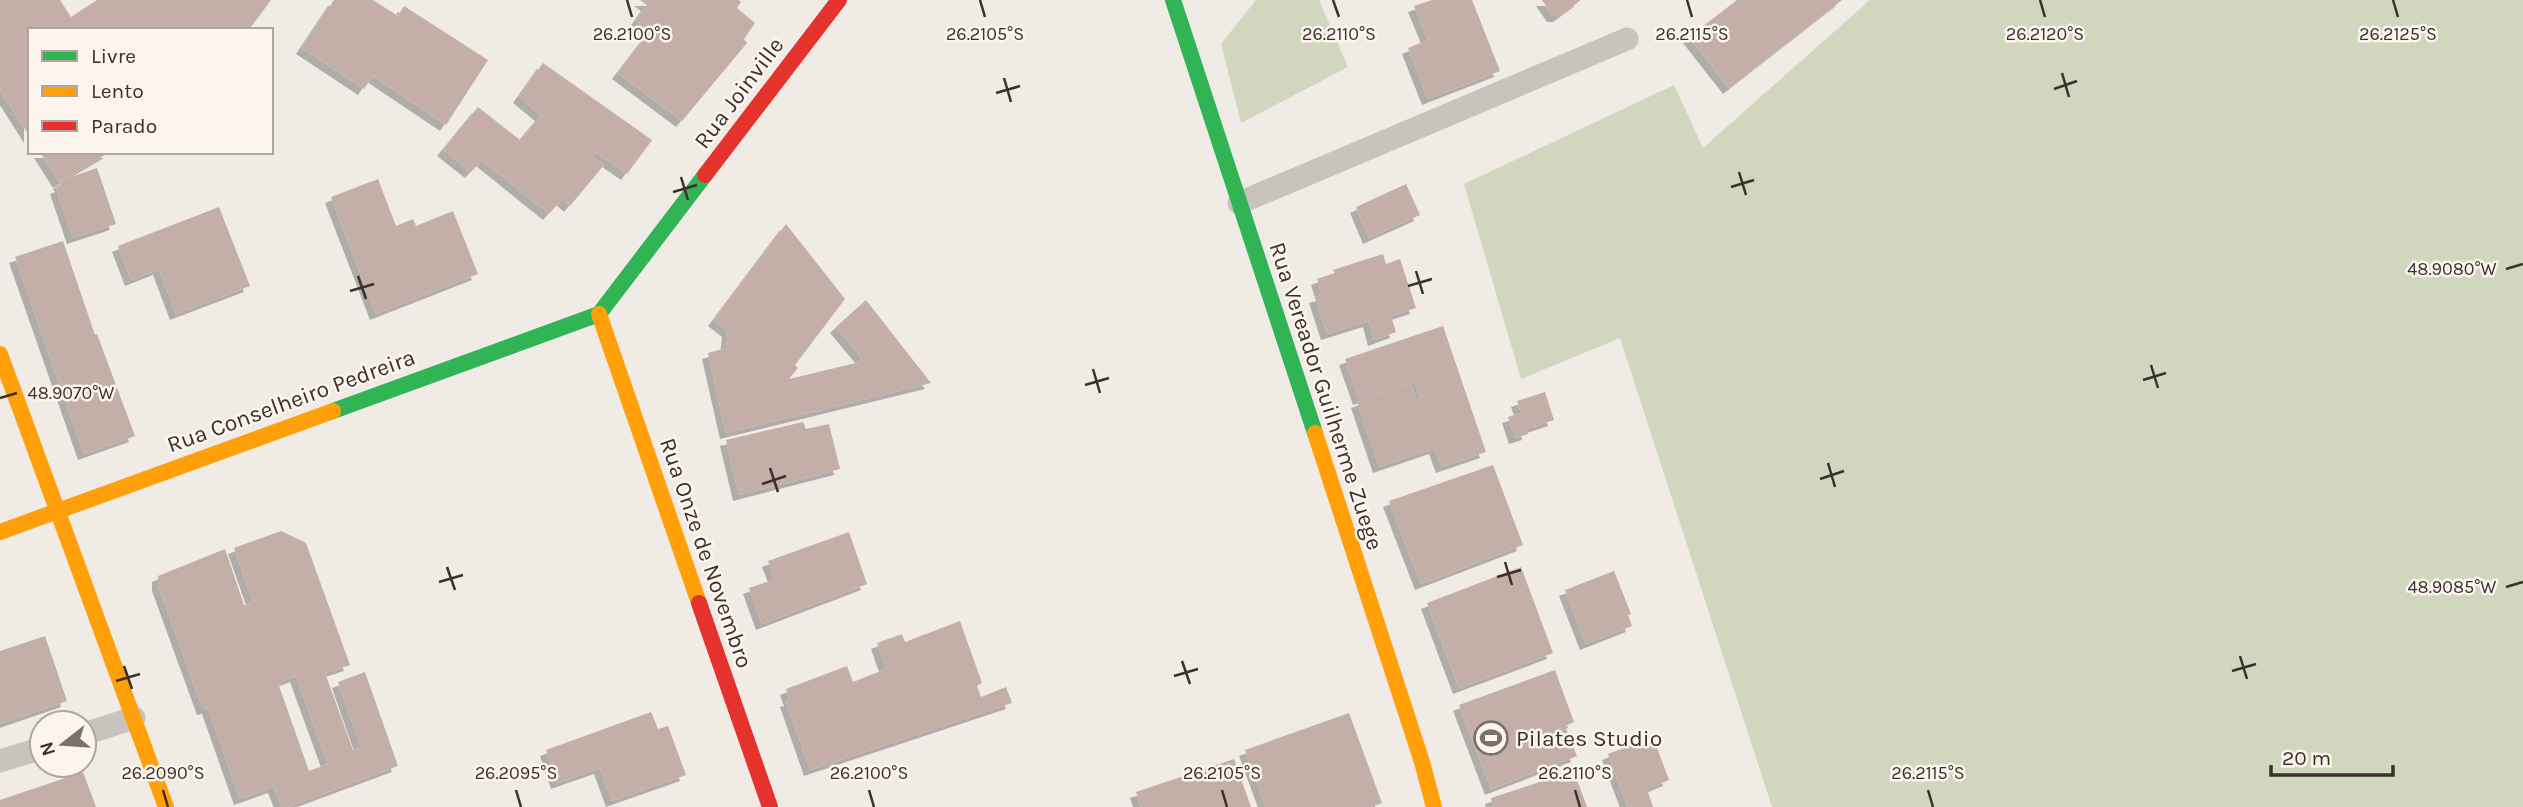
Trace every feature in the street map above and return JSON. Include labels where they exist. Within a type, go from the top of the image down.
[{"type":"main road","name":"Rua Joinville","points":[[599,314],[839,0]]},
{"type":"main road","name":"Rua Vereador Guilherme Zuege","points":[[1173,0],[1418,749],[1434,807]]},
{"type":"main road","name":"Rua Conselheiro Pedreira","points":[[0,532],[599,314]]},
{"type":"main road","name":"Rua Onze de Novembro","points":[[599,314],[770,807]]},
{"type":"main road","points":[[0,354],[166,807]]},
{"type":"lane","points":[[1240,203],[1627,39]]},
{"type":"lane","points":[[98,730],[134,718]]},
{"type":"lane","points":[[0,761],[28,752]]},
{"type":"green space","points":[[1256,0],[1319,0],[1348,67],[1241,123],[1221,44]]},
{"type":"green space","points":[[1870,0],[2523,0],[2523,807],[1772,807],[1620,338],[1521,379],[1464,184],[1674,85],[1703,148]]},
{"type":"building","points":[[0,0],[60,0],[71,17],[97,0],[271,0],[252,28],[28,28],[28,134],[0,90]]},
{"type":"building","points":[[334,0],[373,0],[398,16],[404,6],[488,60],[446,125],[373,76],[364,89],[302,48]]},
{"type":"building","points":[[640,0],[739,0],[741,2],[737,8],[755,23],[744,39],[747,43],[682,121],[618,73],[650,31],[636,21],[647,5]]},
{"type":"building","points":[[1432,0],[1472,0],[1500,71],[1428,99],[1408,48],[1428,40],[1414,6]]},
{"type":"building","points":[[1542,0],[1581,0],[1559,16],[1553,16]]},
{"type":"building","points":[[1737,0],[1842,0],[1729,88],[1689,37]]},
{"type":"building","points":[[543,63],[652,140],[627,174],[595,152],[593,157],[604,165],[570,206],[562,199],[549,214],[482,160],[471,172],[443,150],[478,107],[520,140],[541,115],[519,97]]},
{"type":"building","points":[[41,154],[107,154],[59,182]]},
{"type":"building","points":[[97,168],[116,224],[73,238],[56,188],[61,186],[59,183],[65,179]]},
{"type":"building","points":[[378,179],[396,226],[413,219],[416,226],[453,211],[478,274],[376,314],[331,197]]},
{"type":"building","points":[[1406,184],[1420,215],[1369,238],[1356,207]]},
{"type":"building","points":[[219,207],[250,286],[176,314],[159,269],[131,280],[118,246]]},
{"type":"building","points":[[786,224],[845,299],[795,365],[798,368],[789,379],[860,362],[862,358],[836,327],[866,300],[931,383],[726,433],[708,353],[726,348],[728,331],[714,320]]},
{"type":"building","points":[[63,241],[95,335],[97,334],[135,436],[84,454],[15,257]]},
{"type":"building","points":[[1383,254],[1386,264],[1400,259],[1416,308],[1391,316],[1396,332],[1374,340],[1369,321],[1327,334],[1315,297],[1322,295],[1317,279],[1335,273],[1333,270]]},
{"type":"building","points":[[1443,326],[1486,452],[1442,467],[1435,448],[1379,467],[1357,402],[1411,383],[1417,401],[1420,399],[1414,380],[1359,399],[1345,359]]},
{"type":"building","points":[[1545,392],[1554,420],[1527,429],[1528,434],[1515,438],[1508,417],[1521,413],[1517,401]]},
{"type":"building","points":[[803,422],[806,429],[829,424],[840,469],[739,495],[726,440]]},
{"type":"building","points":[[1493,465],[1523,545],[1421,584],[1389,501]]},
{"type":"building","points":[[281,531],[306,543],[350,665],[325,673],[353,750],[361,748],[338,682],[365,672],[398,766],[287,807],[282,807],[274,787],[240,799],[208,708],[203,709],[158,585],[158,576],[225,549],[244,605],[253,602],[234,548]],"holes":[[[296,676],[328,764],[309,771],[278,683]]]},
{"type":"building","points":[[849,532],[867,584],[762,624],[749,588],[775,579],[768,561]]},
{"type":"building","points":[[1521,567],[1553,653],[1459,688],[1427,603]]},
{"type":"building","points":[[1614,571],[1631,614],[1628,615],[1632,626],[1586,644],[1565,590]]},
{"type":"building","points":[[960,621],[982,683],[977,686],[981,697],[1006,687],[1012,703],[810,770],[786,701],[790,700],[786,689],[847,666],[853,682],[886,669],[877,643],[902,634],[905,642]]},
{"type":"building","points":[[45,636],[67,701],[44,709],[28,709],[28,714],[0,724],[0,651]]},
{"type":"building","points":[[1555,670],[1574,722],[1565,726],[1577,756],[1491,789],[1459,705]]},
{"type":"building","points":[[651,712],[658,729],[668,726],[686,775],[612,801],[600,768],[557,783],[546,750]]},
{"type":"building","points":[[1349,713],[1382,803],[1371,807],[1266,807],[1245,750]]},
{"type":"building","points":[[1653,737],[1669,780],[1647,789],[1653,807],[1628,807],[1608,754]]},
{"type":"building","points":[[1234,759],[1251,807],[1141,807],[1136,792]]},
{"type":"building","points":[[1575,775],[1587,807],[1493,807],[1491,798],[1558,776],[1560,782]]},
{"type":"building","points":[[62,779],[86,779],[96,807],[0,807],[0,800]]},
{"type":"traffic: fast","points":[[1173,0],[1315,433]]},
{"type":"traffic: fast","points":[[333,411],[599,314],[705,175]]},
{"type":"traffic: slow","points":[[599,314],[699,603]]},
{"type":"traffic: slow","points":[[0,354],[166,807]]},
{"type":"traffic: slow","points":[[0,532],[333,411]]},
{"type":"traffic: slow","points":[[1315,433],[1422,762],[1434,807]]},
{"type":"traffic: jam","points":[[705,175],[839,0]]},
{"type":"traffic: jam","points":[[699,603],[770,807]]},
{"type":"place","name":"Pilates Studio","points":[[1491,738]]}]
